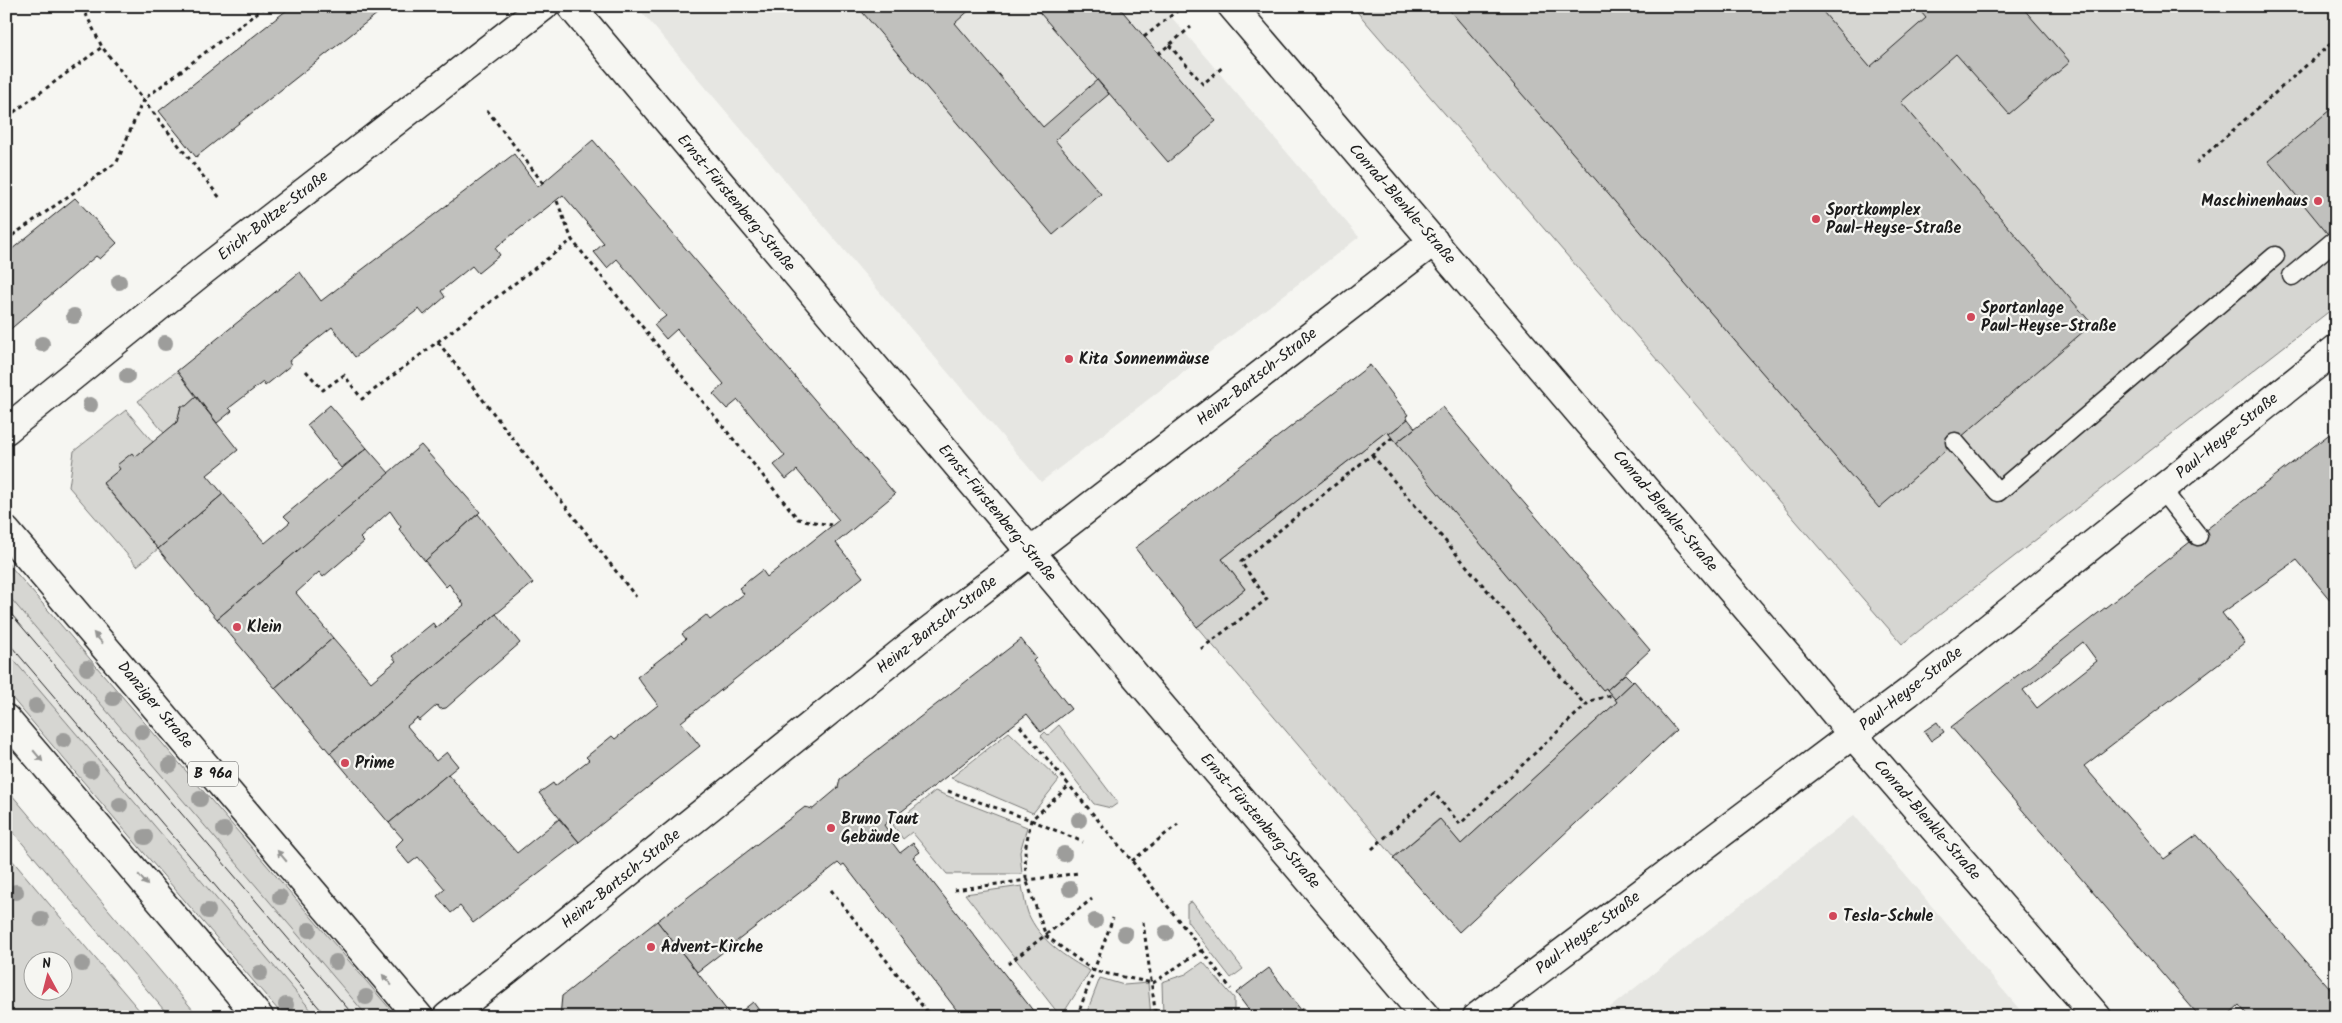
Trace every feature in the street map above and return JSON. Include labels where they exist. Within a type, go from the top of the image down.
[{"type":"street","name":"Erich-Boltze-Straße","points":[[6,430],[204,270],[544,6]]},
{"type":"street","name":"Ernst-Fürstenberg-Straße","points":[[571,6],[1426,1017]]},
{"type":"street","name":"Conrad-Blenkle-Straße","points":[[1232,6],[1853,735],[2097,1017]]},
{"type":"street","name":"Heinz-Bartsch-Straße","points":[[446,1017],[506,972],[1030,551],[1434,241]]},
{"type":"street","name":"Paul-Heyse-Straße","points":[[1477,1017],[1909,692],[2336,349]]},
{"type":"street","name":"Danziger Straße","points":[[6,531],[419,1017]]},
{"type":"street","points":[[6,719],[259,1017]]},
{"type":"lane","points":[[2292,276],[2334,241]]},
{"type":"lane","points":[[1955,442],[1998,492],[2276,256]]},
{"type":"lane","points":[[2161,489],[2198,536]]},
{"type":"path","points":[[82,6],[102,47],[220,198]]},
{"type":"path","points":[[6,240],[117,162],[143,100],[263,7]]},
{"type":"path","points":[[1144,38],[1177,11]]},
{"type":"path","points":[[1158,54],[1191,26]]},
{"type":"path","points":[[2196,163],[2336,40]]},
{"type":"path","points":[[1169,46],[1203,84],[1224,66]]},
{"type":"path","points":[[6,114],[14,112],[102,47]]},
{"type":"path","points":[[488,110],[543,183]]},
{"type":"path","points":[[557,200],[572,240],[798,519],[831,525]]},
{"type":"path","points":[[306,371],[324,390],[344,375],[362,399],[572,240]]},
{"type":"path","points":[[438,342],[636,597]]},
{"type":"path","points":[[1201,649],[1267,599],[1240,562],[1392,438]]},
{"type":"path","points":[[1372,455],[1585,705]]},
{"type":"path","points":[[1372,849],[1434,793],[1460,824],[1585,705],[1590,701],[1612,696]]},
{"type":"path","points":[[1020,726],[1132,861],[1231,989]]},
{"type":"path","points":[[1069,786],[1032,820],[1025,850],[1026,879],[1046,936],[1094,971],[1153,983],[1202,950]]},
{"type":"path","points":[[948,791],[1032,820],[1083,842]]},
{"type":"path","points":[[1132,861],[1178,824]]},
{"type":"path","points":[[954,890],[1079,872]]},
{"type":"path","points":[[831,890],[931,1017]]},
{"type":"path","points":[[1008,964],[1092,899]]},
{"type":"path","points":[[1077,1017],[1113,918]]},
{"type":"path","points":[[1143,922],[1153,983],[1156,1017]]},
{"type":"shaded area","name":"Kita Sonnenmäuse","points":[[643,6],[1162,6],[1359,237],[1041,482],[639,9]]},
{"type":"shaded area","name":"Sportanlage Paul-Heyse-Straße","points":[[1352,6],[2336,6],[2336,306],[1902,644]]},
{"type":"shaded area","points":[[177,371],[196,397],[186,406],[181,406],[177,422],[164,433],[138,401]]},
{"type":"shaded area","points":[[126,410],[153,442],[103,484],[158,549],[137,566],[69,487],[74,451]]},
{"type":"shaded area","points":[[1387,431],[1603,690],[1606,688],[1617,702],[1461,844],[1439,819],[1394,857],[1197,627],[1245,589],[1222,559]]},
{"type":"shaded area","points":[[6,561],[397,1017],[368,1017],[6,593]]},
{"type":"shaded area","points":[[6,593],[368,1017],[317,1017],[6,651]]},
{"type":"shaded area","points":[[6,651],[317,1017],[284,1017],[6,691]]},
{"type":"shaded area","points":[[1059,725],[1118,803],[1111,808],[1094,804],[1041,736],[1045,732],[1048,735]]},
{"type":"shaded area","points":[[1009,732],[1059,780],[1033,813],[951,778]]},
{"type":"shaded area","points":[[6,788],[199,1017],[170,1017],[6,824]]},
{"type":"shaded area","points":[[935,791],[1027,827],[1020,852],[1022,874],[947,874],[912,832],[903,839],[893,825]]},
{"type":"shaded area","name":"Tesla-Schule","points":[[1854,815],[2026,1017],[1598,1017]]},
{"type":"shaded area","points":[[6,853],[145,1017],[6,1017]]},
{"type":"shaded area","points":[[1022,886],[1028,913],[1039,932],[1063,954],[1090,971],[1061,1017],[965,894]]},
{"type":"shaded area","points":[[1192,902],[1243,969],[1231,978],[1187,921],[1187,904]]},
{"type":"shaded area","points":[[1203,962],[1234,998],[1234,1015],[1163,1017],[1162,982],[1186,974]]},
{"type":"shaded area","points":[[1100,978],[1124,985],[1148,983],[1151,1017],[1085,1017]]},
{"type":"building","points":[[292,6],[387,6],[196,157],[159,111]]},
{"type":"building","points":[[857,6],[940,6],[944,11],[949,6],[974,6],[955,23],[1043,127],[1097,80],[1109,94],[1055,140],[1101,194],[1053,235]]},
{"type":"building","points":[[1034,6],[1118,6],[1216,121],[1168,162]]},
{"type":"building","name":"Sportkomplex Paul-Heyse-Straße","points":[[1446,6],[1818,6],[1870,67],[1926,18],[1916,6],[2021,6],[2070,62],[2009,114],[1956,54],[1901,102],[2092,324],[1879,508]]},
{"type":"building","name":"Maschinenhaus","points":[[2336,105],[2336,244],[2268,161]]},
{"type":"building","points":[[593,140],[895,494],[836,543],[863,577],[681,722],[700,746],[579,842],[539,793],[553,783],[555,786],[589,760],[586,757],[612,736],[615,739],[658,705],[637,677],[686,639],[682,634],[706,615],[710,620],[744,594],[739,588],[762,570],[767,577],[839,520],[797,470],[786,479],[774,465],[785,456],[738,400],[727,409],[713,394],[724,384],[677,329],[666,339],[654,325],[666,316],[617,259],[607,268],[594,252],[604,243],[563,195],[495,248],[500,255],[478,273],[472,266],[441,291],[445,297],[424,315],[419,309],[355,357],[332,327],[289,361],[291,365],[265,386],[263,382],[229,408],[232,411],[217,423],[177,371],[300,272],[321,301],[514,154],[538,187]]},
{"type":"building","points":[[75,198],[117,243],[100,259],[96,256],[6,333],[6,254]]},
{"type":"building","points":[[1370,365],[1408,415],[1406,416],[1408,419],[1389,434],[1387,431],[1222,559],[1245,589],[1197,627],[1135,548]]},
{"type":"building","points":[[196,397],[238,450],[207,475],[223,494],[158,549],[103,483],[120,469],[117,465],[132,453],[135,457],[177,422],[181,406],[186,406]]},
{"type":"building","points":[[330,405],[367,448],[341,468],[307,425]]},
{"type":"building","points":[[1442,407],[1650,650],[1607,690],[1606,688],[1603,690],[1396,443]]},
{"type":"building","points":[[1408,419],[1415,428],[1396,443],[1389,434]]},
{"type":"building","points":[[2336,429],[2336,607],[2297,560],[2222,613],[2245,643],[2084,766],[2164,859],[2197,835],[2336,996],[2336,1017],[2249,1017],[2239,1005],[2226,1017],[2200,1017],[1951,727]],"holes":[[[2083,642],[2097,661],[2037,708],[2023,690]]]},
{"type":"building","points":[[421,445],[480,512],[425,561],[399,529],[401,527],[390,511],[360,538],[364,542],[323,577],[319,572],[296,593],[333,638],[275,688],[217,619]]},
{"type":"building","points":[[367,448],[389,473],[217,619],[158,549],[223,494],[265,543],[290,522],[284,516]]},
{"type":"building","points":[[478,514],[533,583],[330,753],[275,688],[333,638],[371,682],[396,661],[392,656],[433,623],[436,628],[464,605],[449,584],[446,587],[425,561]]},
{"type":"building","points":[[496,614],[520,643],[446,708],[440,709],[437,705],[419,721],[417,718],[407,726],[436,761],[447,752],[458,766],[389,823],[330,753]]},
{"type":"building","name":"Bruno Taut Gebäude","points":[[1021,639],[1036,658],[1033,661],[1071,709],[1041,732],[1027,714],[884,825],[888,831],[885,833],[900,853],[913,843],[920,852],[913,857],[1038,1017],[962,1017],[844,864],[841,866],[838,863],[697,972],[657,921],[805,807],[813,809],[838,788],[840,779]]},
{"type":"building","points":[[1625,674],[1633,682],[1615,699],[1607,690]]},
{"type":"building","points":[[1634,681],[1676,730],[1459,932],[1393,858],[1440,819],[1461,844],[1617,702],[1615,699]]},
{"type":"building","points":[[1937,722],[1944,732],[1931,741],[1924,731]]},
{"type":"building","points":[[448,774],[517,853],[559,819],[579,842],[473,923],[460,906],[451,913],[437,896],[445,889],[418,857],[409,864],[395,847],[403,839],[389,823]]},
{"type":"building","name":"Advent-Kirche","points":[[657,921],[732,1017],[560,1017],[562,996]]},
{"type":"building","points":[[1269,968],[1301,1010],[1304,1008],[1310,1017],[1254,1017],[1236,993]]},
{"type":"building","name":"Advent-Kirche","points":[[753,1002],[764,1017],[734,1017]]},
{"type":"tram line","points":[[6,608],[355,1017]]},
{"type":"tram line","points":[[6,640],[327,1017]]},
{"type":"place","name":"Maschinenhaus","points":[[2318,201]]},
{"type":"place","name":"Sportkomplex Paul-Heyse-Straße","points":[[1816,219]]},
{"type":"place","name":"Sportanlage Paul-Heyse-Straße","points":[[1971,317]]},
{"type":"place","name":"Kita Sonnenmäuse","points":[[1069,359]]},
{"type":"place","name":"Klein","points":[[237,627]]},
{"type":"place","name":"Prime","points":[[345,763]]},
{"type":"place","name":"Bruno Taut Gebäude","points":[[831,828]]},
{"type":"place","name":"Tesla-Schule","points":[[1833,916]]},
{"type":"place","name":"Advent-Kirche","points":[[651,947]]}]
